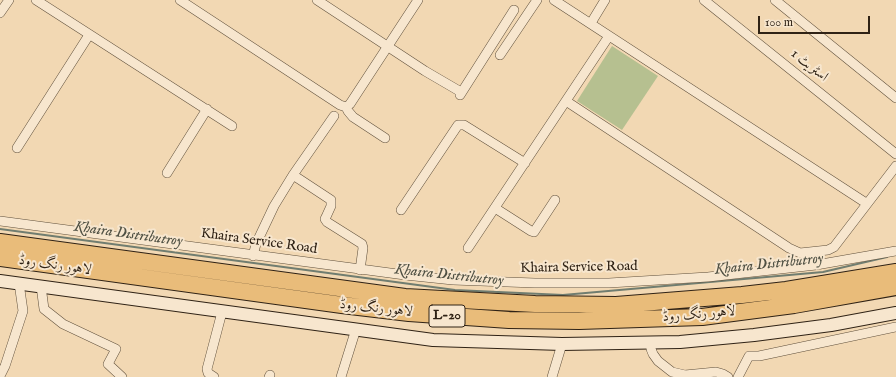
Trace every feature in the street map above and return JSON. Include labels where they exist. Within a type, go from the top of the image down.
[{"type":"highway","name":"لاہور رنگ روڈ","points":[[0,242],[405,297],[535,304],[616,305],[727,296],[786,290],[896,272]]},
{"type":"highway","name":"لاہور رنگ روڈ","points":[[0,258],[350,306],[409,313],[509,320],[579,321],[702,317],[794,305],[896,287]]},
{"type":"street","points":[[0,13],[8,0]]},
{"type":"street","points":[[36,0],[232,126]]},
{"type":"street","points":[[180,0],[340,105],[346,106],[350,104],[418,0]]},
{"type":"street","points":[[317,0],[460,94],[514,10]]},
{"type":"street","points":[[500,55],[537,0]]},
{"type":"street","points":[[554,0],[866,204]]},
{"type":"street","points":[[591,23],[605,0]]},
{"type":"street","name":"اسٹریٹ 1","points":[[704,0],[896,154]]},
{"type":"street","points":[[775,0],[896,98]]},
{"type":"street","points":[[17,148],[89,35]]},
{"type":"street","points":[[468,248],[609,36]]},
{"type":"street","points":[[566,101],[789,248],[800,253],[828,250],[834,247],[896,166]]},
{"type":"street","points":[[346,106],[350,115],[385,138]]},
{"type":"street","points":[[167,173],[207,110]]},
{"type":"street","points":[[253,256],[256,244],[274,206],[293,175],[334,116]]},
{"type":"street","points":[[401,210],[458,124],[464,125],[524,163]]},
{"type":"street","points":[[293,175],[330,200],[331,206],[325,220],[362,244],[364,248],[360,270]]},
{"type":"street","points":[[495,208],[534,232],[555,200]]},
{"type":"street","name":"Khaira Service Road","points":[[0,221],[360,270],[452,280],[535,283],[609,283],[708,278],[816,265],[896,250]]},
{"type":"street","points":[[0,281],[433,340],[562,344],[651,343],[704,340],[831,325],[896,313]]},
{"type":"street","points":[[0,376],[5,366],[23,311],[19,283]]},
{"type":"street","points":[[41,286],[44,309],[63,324],[116,349],[108,364],[122,377]]},
{"type":"street","points":[[214,377],[208,373],[207,369],[222,312]]},
{"type":"street","points":[[738,377],[749,356],[759,356],[896,327]]},
{"type":"street","points":[[341,377],[356,329]]},
{"type":"street","points":[[651,343],[658,361],[672,372],[685,375],[716,372],[728,377]]},
{"type":"street","points":[[552,377],[562,344]]},
{"type":"green space","points":[[612,46],[658,76],[622,130],[577,101]]},
{"type":"waterway","name":"Khaira Distributroy","points":[[0,229],[455,290],[563,295],[823,272],[887,257]]}]
